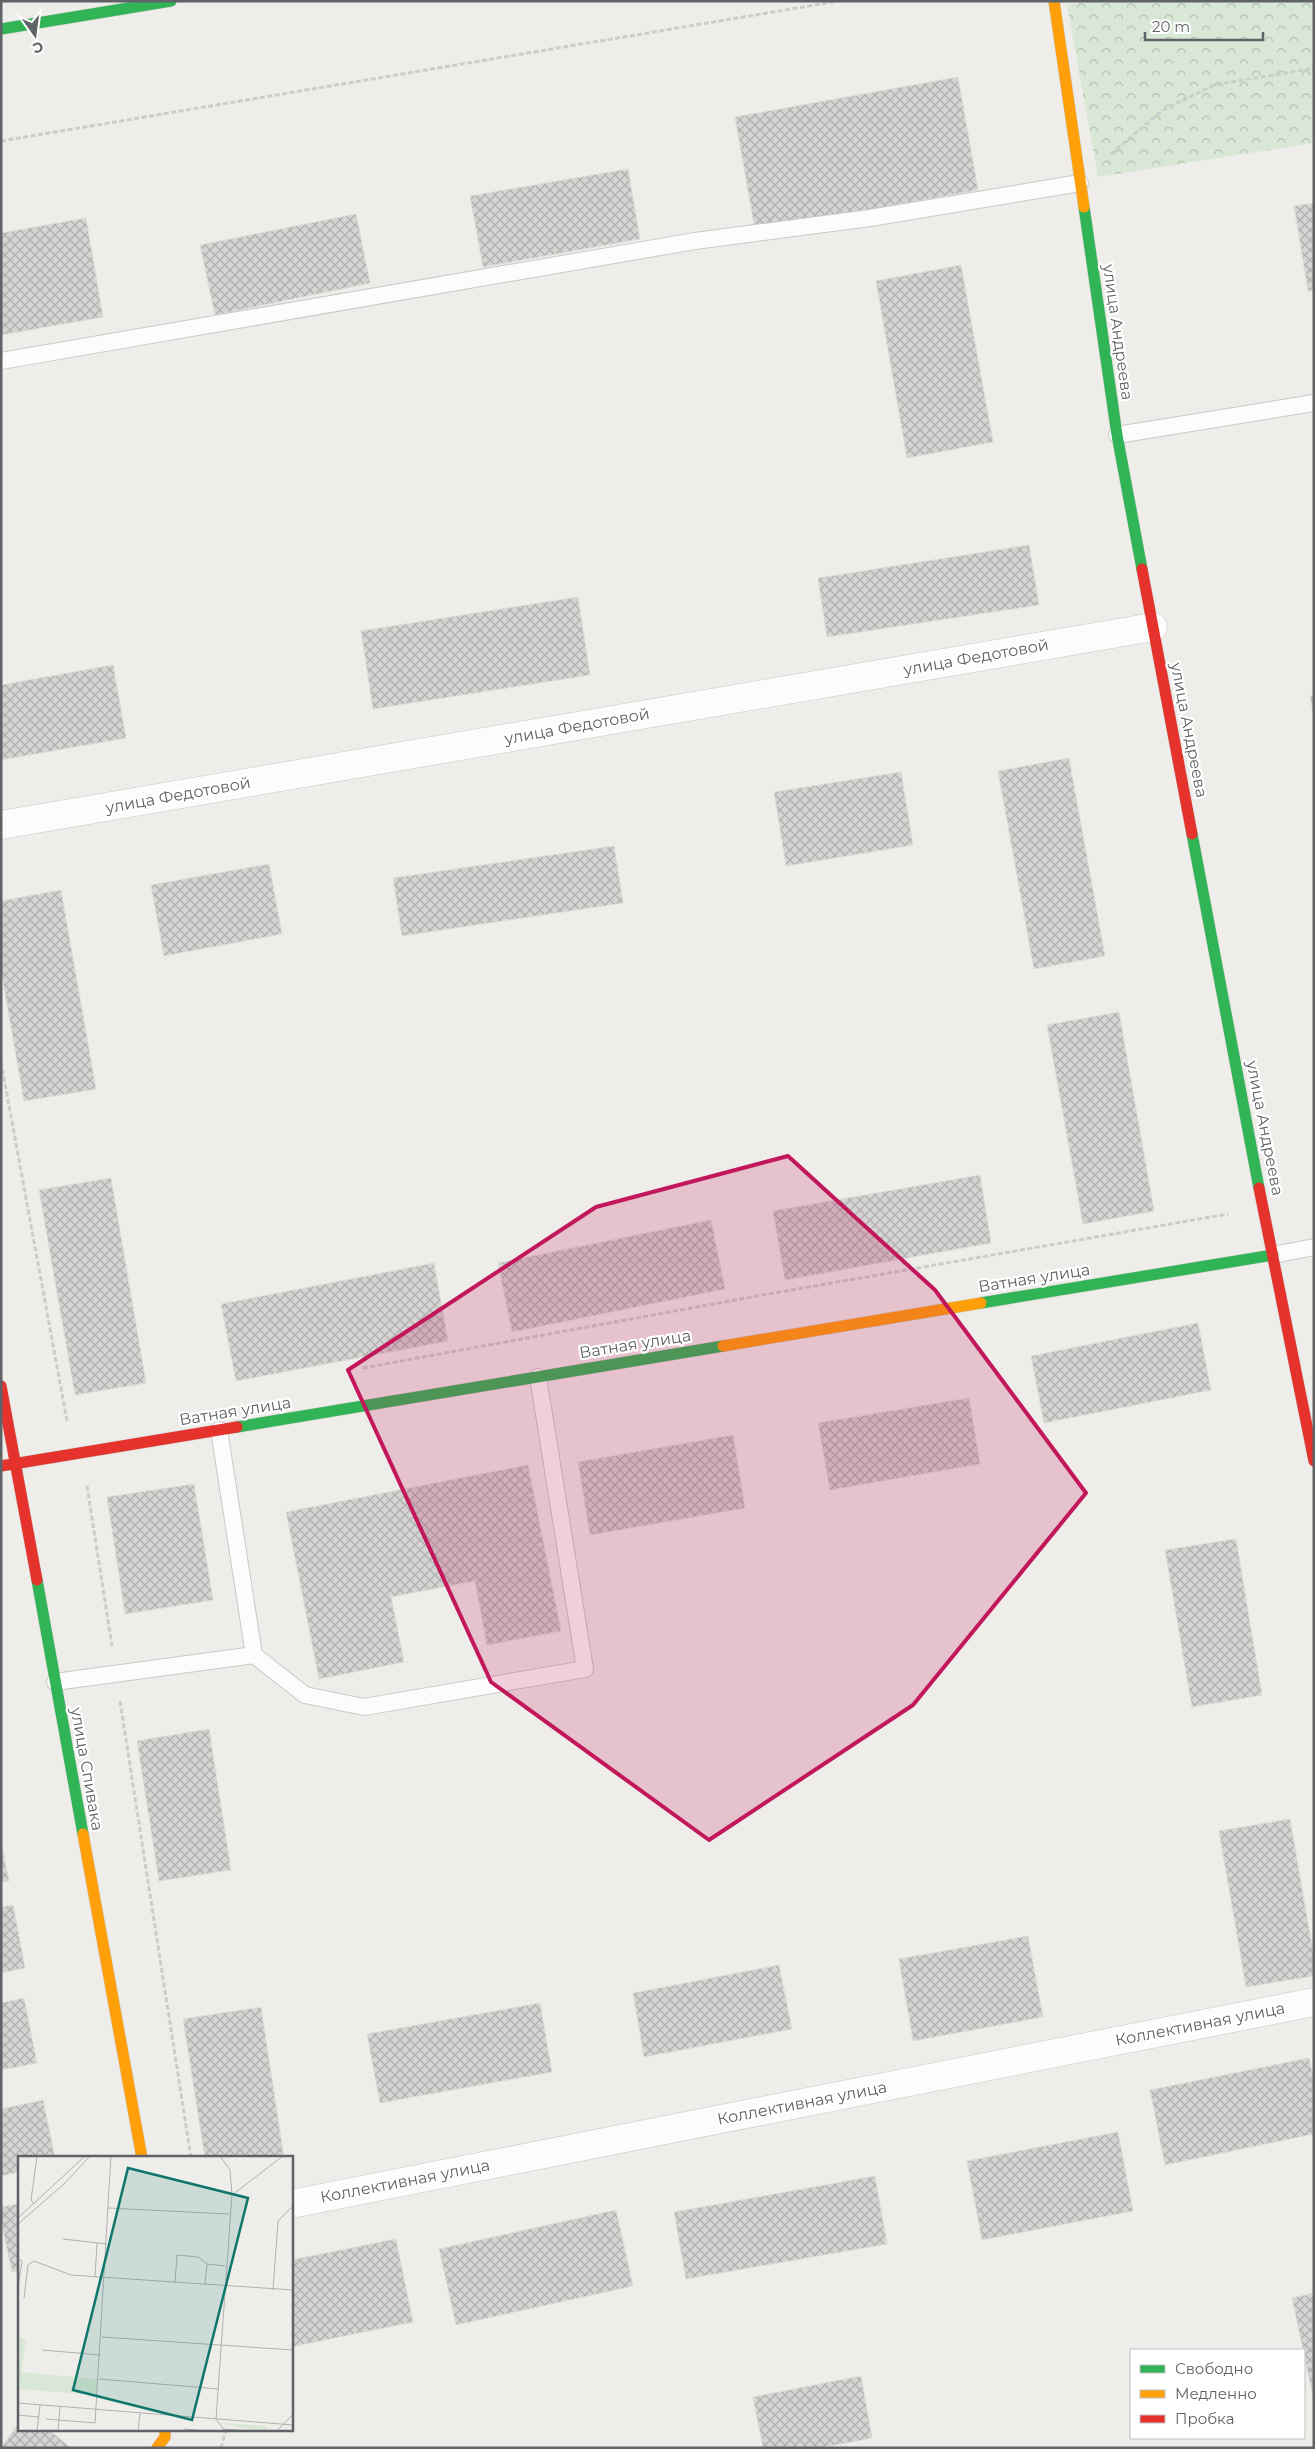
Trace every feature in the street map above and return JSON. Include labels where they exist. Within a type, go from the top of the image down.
[{"type":"main road","points":[[1,30],[171,1]]},
{"type":"main road","name":"улица Андреева","points":[[1054,1],[1117,435],[1263,1208],[1314,1461]]},
{"type":"main road","name":"Ватная улица","points":[[1,1466],[1273,1255]]},
{"type":"main road","name":"улица Спивака","points":[[1,1386],[11,1432],[14,1464],[142,2156]]},
{"type":"street","name":"улица Федотовой","points":[[1,825],[1153,627]]},
{"type":"street","name":"Коллективная улица","points":[[292,2204],[1314,2002]]},
{"type":"lane","points":[[1,361],[694,241],[870,218],[1079,179]]},
{"type":"lane","points":[[1117,435],[1314,403]]},
{"type":"lane","points":[[1273,1255],[1314,1247]]},
{"type":"lane","points":[[219,1430],[254,1655],[305,1695],[364,1707],[585,1669],[538,1377]]},
{"type":"lane","points":[[54,1682],[254,1655]]},
{"type":"path","points":[[1,141],[839,1]]},
{"type":"path","points":[[1079,179],[1163,110],[1214,86],[1308,69],[1314,66]]},
{"type":"path","points":[[1,1062],[67,1422],[81,1452],[191,2156]]},
{"type":"path","points":[[361,1368],[757,1296],[1263,1208]]},
{"type":"path","points":[[11,1432],[76,1420]]},
{"type":"path","points":[[221,2448],[225,2432]]},
{"type":"highlighted area","points":[[788,1156],[935,1290],[1086,1493],[913,1705],[709,1840],[491,1682],[348,1370],[596,1207]]},
{"type":"green space","points":[[1093,1],[1314,1],[1314,143],[1098,177],[1067,5]]},
{"type":"building","points":[[958,77],[978,190],[755,230],[735,117]]},
{"type":"building","points":[[628,169],[640,239],[483,267],[470,196]]},
{"type":"building","points":[[1314,203],[1314,290],[1308,291],[1294,206]]},
{"type":"building","points":[[356,214],[370,283],[215,315],[200,245]]},
{"type":"building","points":[[86,218],[103,317],[1,335],[1,233]]},
{"type":"building","points":[[961,265],[993,442],[907,458],[876,281]]},
{"type":"building","points":[[1029,545],[1039,605],[827,637],[818,578]]},
{"type":"building","points":[[578,597],[590,675],[373,709],[361,631]]},
{"type":"building","points":[[113,665],[126,738],[1,760],[1,685]]},
{"type":"building","points":[[1314,695],[1314,717],[1310,696]]},
{"type":"building","points":[[1069,758],[1105,956],[1034,969],[998,771]]},
{"type":"building","points":[[901,772],[913,845],[786,866],[774,792]]},
{"type":"building","points":[[614,846],[623,903],[402,936],[393,878]]},
{"type":"building","points":[[269,864],[282,934],[164,956],[151,885]]},
{"type":"building","points":[[61,890],[96,1089],[24,1101],[1,970],[1,901]]},
{"type":"building","points":[[1119,1012],[1154,1211],[1083,1224],[1047,1025]]},
{"type":"building","points":[[980,1175],[991,1243],[785,1280],[773,1211]]},
{"type":"building","points":[[111,1178],[146,1383],[75,1395],[39,1190]]},
{"type":"building","points":[[711,1220],[725,1289],[512,1332],[498,1263]]},
{"type":"building","points":[[434,1263],[448,1341],[236,1381],[221,1304]]},
{"type":"building","points":[[1198,1323],[1211,1390],[1044,1423],[1031,1356]]},
{"type":"building","points":[[969,1398],[980,1464],[830,1490],[818,1423]]},
{"type":"building","points":[[733,1435],[745,1508],[590,1535],[578,1462]]},
{"type":"building","points":[[528,1465],[561,1631],[487,1645],[475,1581],[391,1597],[404,1662],[319,1679],[286,1512]]},
{"type":"building","points":[[194,1484],[213,1600],[125,1614],[107,1497]]},
{"type":"building","points":[[1236,1539],[1262,1695],[1192,1707],[1165,1550]]},
{"type":"building","points":[[209,1729],[231,1870],[159,1881],[137,1741]]},
{"type":"building","points":[[1290,1819],[1314,1958],[1314,1976],[1246,1987],[1219,1831]]},
{"type":"building","points":[[1,1843],[9,1881],[1,1882]]},
{"type":"building","points":[[13,1905],[25,1968],[1,1973],[1,1907]]},
{"type":"building","points":[[1028,1936],[1043,2017],[913,2041],[899,1959]]},
{"type":"building","points":[[779,1965],[792,2029],[644,2057],[633,1993]]},
{"type":"building","points":[[24,1998],[37,2063],[1,2070],[1,2003]]},
{"type":"building","points":[[540,2003],[552,2072],[380,2103],[367,2034]]},
{"type":"building","points":[[261,2007],[284,2156],[205,2156],[183,2019]]},
{"type":"building","points":[[1309,2058],[1314,2082],[1314,2134],[1165,2165],[1150,2090]]},
{"type":"building","points":[[43,2100],[55,2156],[18,2156],[18,2172],[1,2176],[1,2109]]},
{"type":"building","points":[[1118,2132],[1133,2211],[982,2240],[967,2161]]},
{"type":"building","points":[[875,2176],[887,2244],[686,2279],[674,2212]]},
{"type":"building","points":[[18,2204],[18,2271],[12,2272],[1,2221],[1,2207]]},
{"type":"building","points":[[616,2210],[633,2286],[456,2325],[439,2249]]},
{"type":"building","points":[[396,2239],[413,2322],[292,2347],[292,2260]]},
{"type":"building","points":[[1314,2293],[1314,2401],[1305,2359],[1305,2349],[1303,2349],[1292,2298]]},
{"type":"building","points":[[861,2376],[872,2438],[819,2448],[763,2448],[753,2397]]},
{"type":"building","points":[[18,2424],[18,2432],[51,2432],[71,2448],[1,2448]]},
{"type":"traffic: fast","points":[[1,29],[171,1]]},
{"type":"traffic: fast","points":[[1084,207],[1117,435],[1142,569]]},
{"type":"traffic: fast","points":[[1192,834],[1259,1188]]},
{"type":"traffic: fast","points":[[981,1303],[1273,1255]]},
{"type":"traffic: fast","points":[[237,1427],[723,1346]]},
{"type":"traffic: fast","points":[[37,1580],[83,1834]]},
{"type":"traffic: slow","points":[[1054,1],[1084,207]]},
{"type":"traffic: slow","points":[[723,1346],[981,1303]]},
{"type":"traffic: slow","points":[[83,1834],[142,2156]]},
{"type":"traffic: slow","points":[[157,2448],[165,2437],[165,2432]]},
{"type":"traffic: jam","points":[[1142,569],[1192,834]]},
{"type":"traffic: jam","points":[[1259,1188],[1314,1461]]},
{"type":"traffic: jam","points":[[1,1386],[37,1580]]},
{"type":"traffic: jam","points":[[1,1466],[237,1427]]}]
